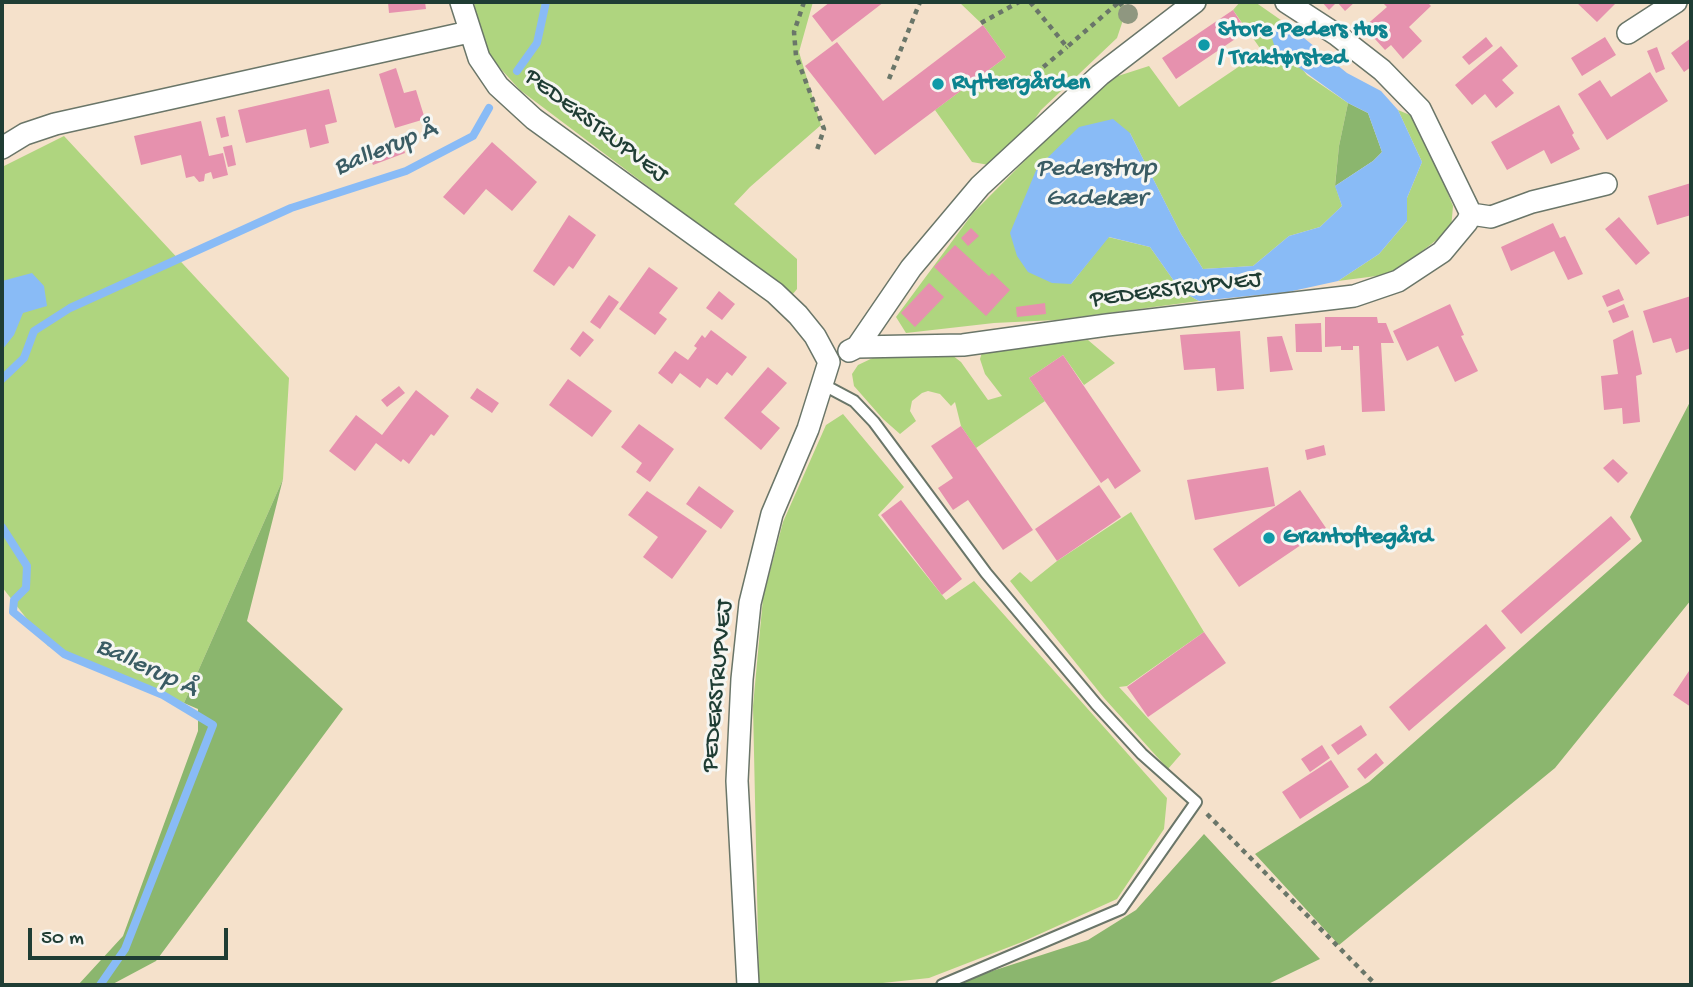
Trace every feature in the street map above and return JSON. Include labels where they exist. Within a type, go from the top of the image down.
[{"type":"street","name":"PEDERSTRUPVEJ","points":[[461,2],[479,58],[498,86],[534,119],[775,293],[816,336],[829,362]]},
{"type":"street","name":"PEDERSTRUPVEJ","points":[[857,347],[911,268],[980,186],[1100,75],[1195,2]]},
{"type":"street","points":[[1286,2],[1337,35],[1382,70],[1420,109],[1471,214],[1492,217],[1532,202],[1606,184]]},
{"type":"street","points":[[1628,33],[1667,4]]},
{"type":"street","points":[[2,148],[25,134],[55,124],[469,32]]},
{"type":"street","name":"PEDERSTRUPVEJ","points":[[748,985],[737,781],[742,678],[750,603],[772,514],[808,429],[829,362],[857,347],[963,345],[1121,323],[1354,296],[1398,281],[1442,252],[1471,214]]},
{"type":"lane","points":[[822,384],[854,401],[874,422],[986,573],[1096,704],[1142,754],[1196,802],[1121,909],[942,985]]},
{"type":"path","points":[[804,2],[794,32],[796,56],[824,129],[817,150]]},
{"type":"path","points":[[890,79],[920,2]]},
{"type":"path","points":[[981,23],[1018,2]]},
{"type":"path","points":[[1029,2],[1066,47]]},
{"type":"path","points":[[1028,80],[1119,2]]},
{"type":"path","points":[[1196,802],[1376,985]]},
{"type":"green space","points":[[474,2],[813,2],[799,52],[821,125],[734,204],[797,259],[797,289],[792,295],[520,90],[489,56]]},
{"type":"green space","points":[[959,2],[1121,2],[1127,8],[1117,38],[1041,110],[1019,142],[989,165],[972,162],[935,110],[1006,57],[983,25]]},
{"type":"green space","points":[[1240,2],[1255,2],[1288,25],[1270,30],[1307,75],[1348,103],[1339,146],[1335,185],[1342,206],[1320,227],[1289,236],[1253,266],[1203,269],[1181,234],[1130,133],[1071,284],[1108,237],[1150,247],[1181,291],[1199,301],[1056,320],[994,323],[906,333],[896,317],[973,213],[1084,101],[1118,76],[1149,66],[1179,107],[1262,51],[1233,10]]},
{"type":"green space","points":[[1348,103],[1368,113],[1382,152],[1335,186],[1339,146]]},
{"type":"green space","points":[[1398,110],[1417,118],[1453,206],[1451,229],[1392,274],[1338,281],[1379,254],[1407,221],[1407,198],[1422,162]]},
{"type":"green space","points":[[64,136],[289,378],[283,479],[184,703],[48,646],[2,587],[2,167]]},
{"type":"green space","points":[[1088,340],[1115,363],[1084,385],[1063,355],[1029,378],[1045,401],[976,448],[961,426],[955,402],[951,406],[940,394],[928,391],[912,401],[910,411],[916,421],[900,434],[854,386],[852,374],[858,365],[879,355],[948,352],[961,362],[988,400],[1002,396],[985,374],[980,359],[983,349]]},
{"type":"green space","points":[[1691,400],[1691,600],[1555,768],[1339,945],[1255,854],[1369,782],[1642,541],[1630,517]]},
{"type":"green space","points":[[843,414],[904,487],[878,515],[946,600],[974,581],[1167,798],[1164,829],[1117,899],[1022,942],[929,978],[864,985],[759,985],[753,706],[763,598],[783,522],[826,425]]},
{"type":"green space","points":[[283,479],[247,621],[343,709],[156,961],[111,985],[78,985],[123,936],[198,731],[198,709],[184,703]]},
{"type":"green space","points":[[1131,512],[1204,632],[1127,686],[1119,687],[1181,754],[1168,769],[1104,698],[1010,581],[1020,572],[1031,582],[1057,561]]},
{"type":"green space","points":[[1204,834],[1320,959],[1266,985],[949,985],[1088,940],[1136,910]]},
{"type":"water","name":"Pederstrup Gadekær","points":[[1288,25],[1347,73],[1381,91],[1398,110],[1422,162],[1407,198],[1407,221],[1379,254],[1338,281],[1288,292],[1199,301],[1181,291],[1150,247],[1109,237],[1071,284],[1052,283],[1028,272],[1017,256],[1010,233],[1037,168],[1079,127],[1113,119],[1130,133],[1181,234],[1203,269],[1253,266],[1289,236],[1320,227],[1342,206],[1335,186],[1382,152],[1368,113],[1348,103],[1276,51],[1269,29]]},
{"type":"water","points":[[32,273],[44,286],[47,306],[23,313],[14,335],[2,350],[2,281]]},
{"type":"building","points":[[388,2],[425,2],[426,9],[389,13]]},
{"type":"building","points":[[830,2],[884,2],[832,42],[812,16]]},
{"type":"building","points":[[1322,2],[1337,2],[1329,10]]},
{"type":"building","points":[[1337,2],[1355,2],[1345,11]]},
{"type":"building","points":[[1382,2],[1427,2],[1431,6],[1409,27],[1422,41],[1403,59],[1391,45],[1385,50],[1364,27],[1387,7]]},
{"type":"building","points":[[1576,2],[1617,2],[1597,22]]},
{"type":"building","name":"Store Peders Hus / Traktørsted","points":[[1233,10],[1247,31],[1176,79],[1162,58]]},
{"type":"building","name":"Ryttergården","points":[[983,25],[1006,57],[875,155],[805,66],[837,42],[883,101]]},
{"type":"building","points":[[1486,37],[1493,46],[1469,65],[1462,57]]},
{"type":"building","points":[[1605,37],[1616,55],[1582,76],[1571,58]]},
{"type":"building","points":[[1691,38],[1691,67],[1684,72],[1671,53]]},
{"type":"building","points":[[1501,46],[1518,66],[1502,80],[1514,93],[1496,108],[1485,94],[1472,105],[1455,85]]},
{"type":"building","points":[[1657,47],[1665,69],[1656,73],[1647,51]]},
{"type":"building","points":[[396,68],[404,93],[416,90],[425,119],[395,128],[379,74]]},
{"type":"building","points":[[1650,72],[1668,101],[1607,140],[1578,94],[1600,80],[1611,97]]},
{"type":"building","points":[[329,89],[337,122],[325,125],[329,143],[310,148],[306,129],[246,143],[238,110]]},
{"type":"building","points":[[1559,105],[1580,149],[1551,164],[1544,150],[1507,170],[1491,142]]},
{"type":"building","points":[[225,116],[229,136],[221,138],[216,118]]},
{"type":"building","points":[[201,121],[209,156],[223,153],[228,175],[213,179],[211,172],[205,174],[204,181],[199,182],[194,176],[186,178],[181,155],[141,165],[134,136]]},
{"type":"building","points":[[401,139],[405,153],[373,165],[368,152]]},
{"type":"building","points":[[492,142],[537,182],[512,211],[486,189],[464,215],[443,197]]},
{"type":"building","points":[[232,145],[236,165],[228,167],[223,147]]},
{"type":"building","points":[[1691,183],[1691,215],[1657,225],[1648,196]]},
{"type":"building","points":[[569,215],[596,235],[573,269],[569,266],[554,286],[533,271]]},
{"type":"building","points":[[1619,217],[1650,253],[1636,265],[1605,229]]},
{"type":"building","points":[[1553,223],[1560,238],[1565,236],[1583,274],[1568,280],[1554,251],[1511,271],[1501,247]]},
{"type":"building","points":[[971,228],[979,236],[968,246],[961,238]]},
{"type":"building","points":[[955,245],[989,276],[992,273],[1010,290],[986,316],[934,267]]},
{"type":"building","points":[[649,267],[678,288],[659,313],[667,319],[655,335],[619,309]]},
{"type":"building","points":[[929,283],[944,297],[915,327],[901,313]]},
{"type":"building","points":[[1619,289],[1624,300],[1607,307],[1602,296]]},
{"type":"building","points":[[719,291],[735,304],[722,320],[706,308]]},
{"type":"building","points":[[609,295],[619,302],[600,329],[590,322]]},
{"type":"building","points":[[1691,296],[1691,348],[1676,353],[1671,338],[1653,343],[1643,311]]},
{"type":"building","points":[[1045,303],[1046,314],[1017,317],[1016,307]]},
{"type":"building","points":[[1450,304],[1464,335],[1461,336],[1478,371],[1455,382],[1438,346],[1407,361],[1393,331]]},
{"type":"building","points":[[1624,304],[1629,317],[1613,323],[1608,311]]},
{"type":"building","points":[[1325,317],[1377,317],[1378,323],[1386,323],[1394,343],[1381,343],[1385,411],[1362,412],[1359,346],[1353,346],[1353,350],[1341,350],[1341,346],[1325,347]]},
{"type":"building","points":[[1321,323],[1322,352],[1296,352],[1295,324]]},
{"type":"building","points":[[711,330],[747,357],[732,376],[727,372],[717,385],[707,378],[700,388],[680,373],[672,384],[658,373],[675,351],[688,360],[702,335],[705,338]]},
{"type":"building","points":[[1633,330],[1642,374],[1636,376],[1640,422],[1623,424],[1622,408],[1604,410],[1601,376],[1618,374],[1613,340]]},
{"type":"building","points":[[583,331],[594,340],[580,357],[570,349]]},
{"type":"building","points":[[1240,331],[1244,389],[1217,391],[1215,368],[1184,370],[1180,335]]},
{"type":"building","points":[[1282,336],[1293,370],[1270,372],[1267,337]]},
{"type":"building","points":[[1063,355],[1141,471],[1115,489],[1108,478],[1101,483],[1029,378]]},
{"type":"building","points":[[768,367],[787,383],[761,412],[780,428],[761,450],[724,418]]},
{"type":"building","points":[[568,379],[612,411],[592,437],[549,405]]},
{"type":"building","points":[[399,386],[405,393],[387,407],[381,400]]},
{"type":"building","points":[[477,388],[499,403],[492,413],[470,398]]},
{"type":"building","points":[[416,390],[449,416],[434,436],[431,434],[409,464],[403,459],[401,462],[376,443],[355,471],[329,451],[356,415],[382,435]]},
{"type":"building","points":[[639,424],[674,449],[650,482],[636,472],[642,463],[621,447]]},
{"type":"building","points":[[961,426],[1033,530],[1003,550],[968,500],[953,510],[938,488],[953,478],[931,446]]},
{"type":"building","points":[[1324,445],[1326,455],[1307,460],[1305,450]]},
{"type":"building","points":[[1613,459],[1628,473],[1618,483],[1603,468]]},
{"type":"building","points":[[1268,467],[1275,506],[1195,520],[1187,480]]},
{"type":"building","points":[[1099,485],[1121,517],[1057,561],[1035,529]]},
{"type":"building","points":[[699,486],[734,511],[721,529],[686,504]]},
{"type":"building","name":"Grantoftegård","points":[[1300,490],[1326,528],[1239,587],[1213,549]]},
{"type":"building","points":[[647,491],[707,531],[672,579],[643,557],[658,537],[628,515]]},
{"type":"building","points":[[901,500],[962,579],[942,595],[881,515]]},
{"type":"building","points":[[1611,516],[1631,539],[1521,634],[1501,611]]},
{"type":"building","points":[[1486,624],[1506,648],[1409,731],[1389,707]]},
{"type":"building","points":[[1204,632],[1226,663],[1148,717],[1127,687]]},
{"type":"building","points":[[1691,668],[1691,707],[1673,695]]},
{"type":"building","points":[[1361,725],[1367,735],[1338,755],[1331,745]]},
{"type":"building","points":[[1322,745],[1330,758],[1310,772],[1301,759]]},
{"type":"building","points":[[1376,753],[1384,763],[1365,779],[1357,769]]},
{"type":"building","points":[[1331,760],[1349,787],[1300,819],[1282,792]]},
{"type":"waterway","name":"Ballerup Å","points":[[517,71],[537,43],[546,2]]},
{"type":"waterway","name":"Ballerup Å","points":[[2,379],[24,358],[34,331],[70,308],[291,208],[406,171],[473,136],[489,108]]},
{"type":"waterway","name":"Ballerup Å","points":[[2,527],[27,566],[26,588],[14,600],[13,612],[64,654],[163,695],[213,725],[125,949],[100,985]]},
{"type":"place","name":"Store Peders Hus / Traktørsted","points":[[1204,45]]},
{"type":"place","name":"Ryttergården","points":[[938,84]]},
{"type":"place","name":"Grantoftegård","points":[[1269,538]]}]
